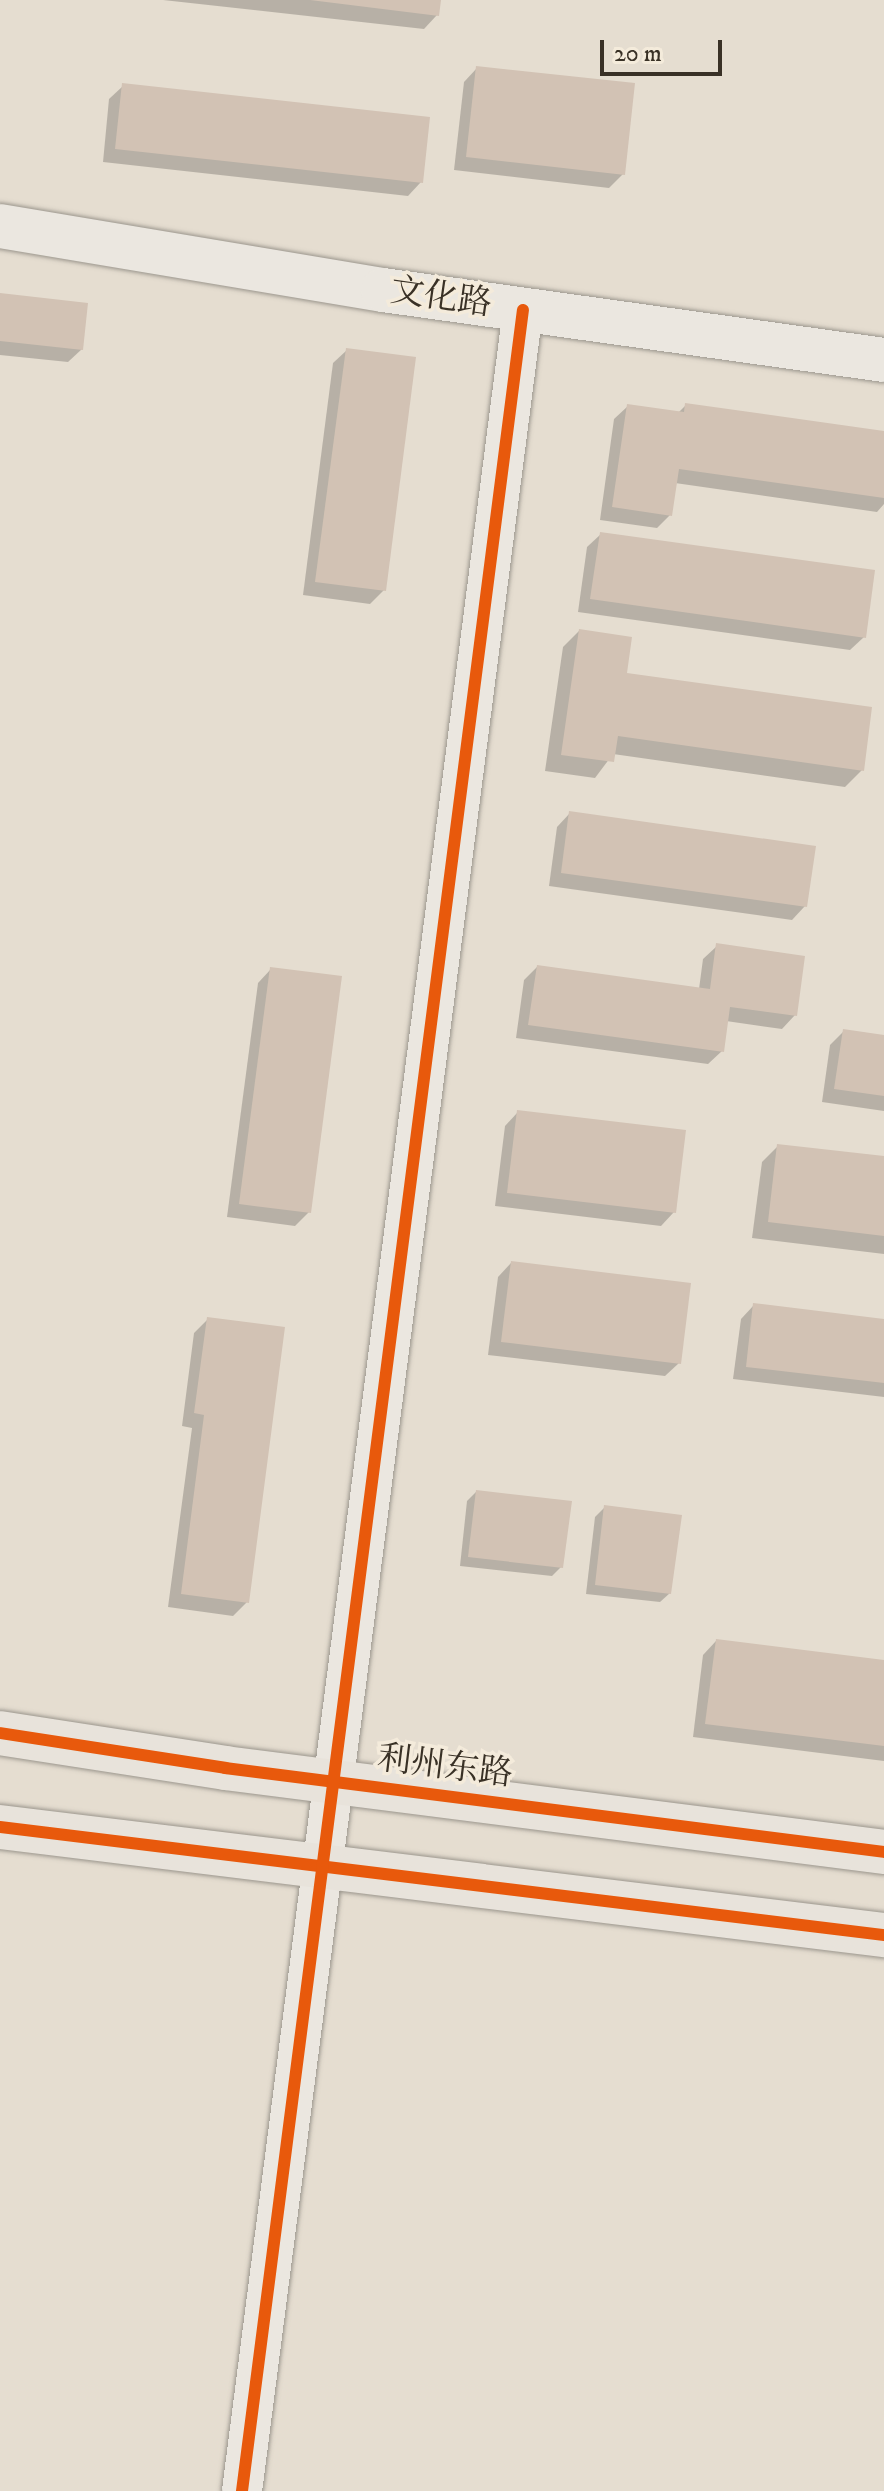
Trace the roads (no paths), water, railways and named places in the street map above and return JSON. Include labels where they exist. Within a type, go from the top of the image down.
[{"type":"highway","name":"利州东路","points":[[0,1733],[332,1781],[884,1852]]},
{"type":"highway","points":[[0,1827],[320,1869],[884,1935]]},
{"type":"street","name":"文化路","points":[[0,226],[523,310],[884,360]]},
{"type":"street","points":[[242,2491],[523,310]]}]
